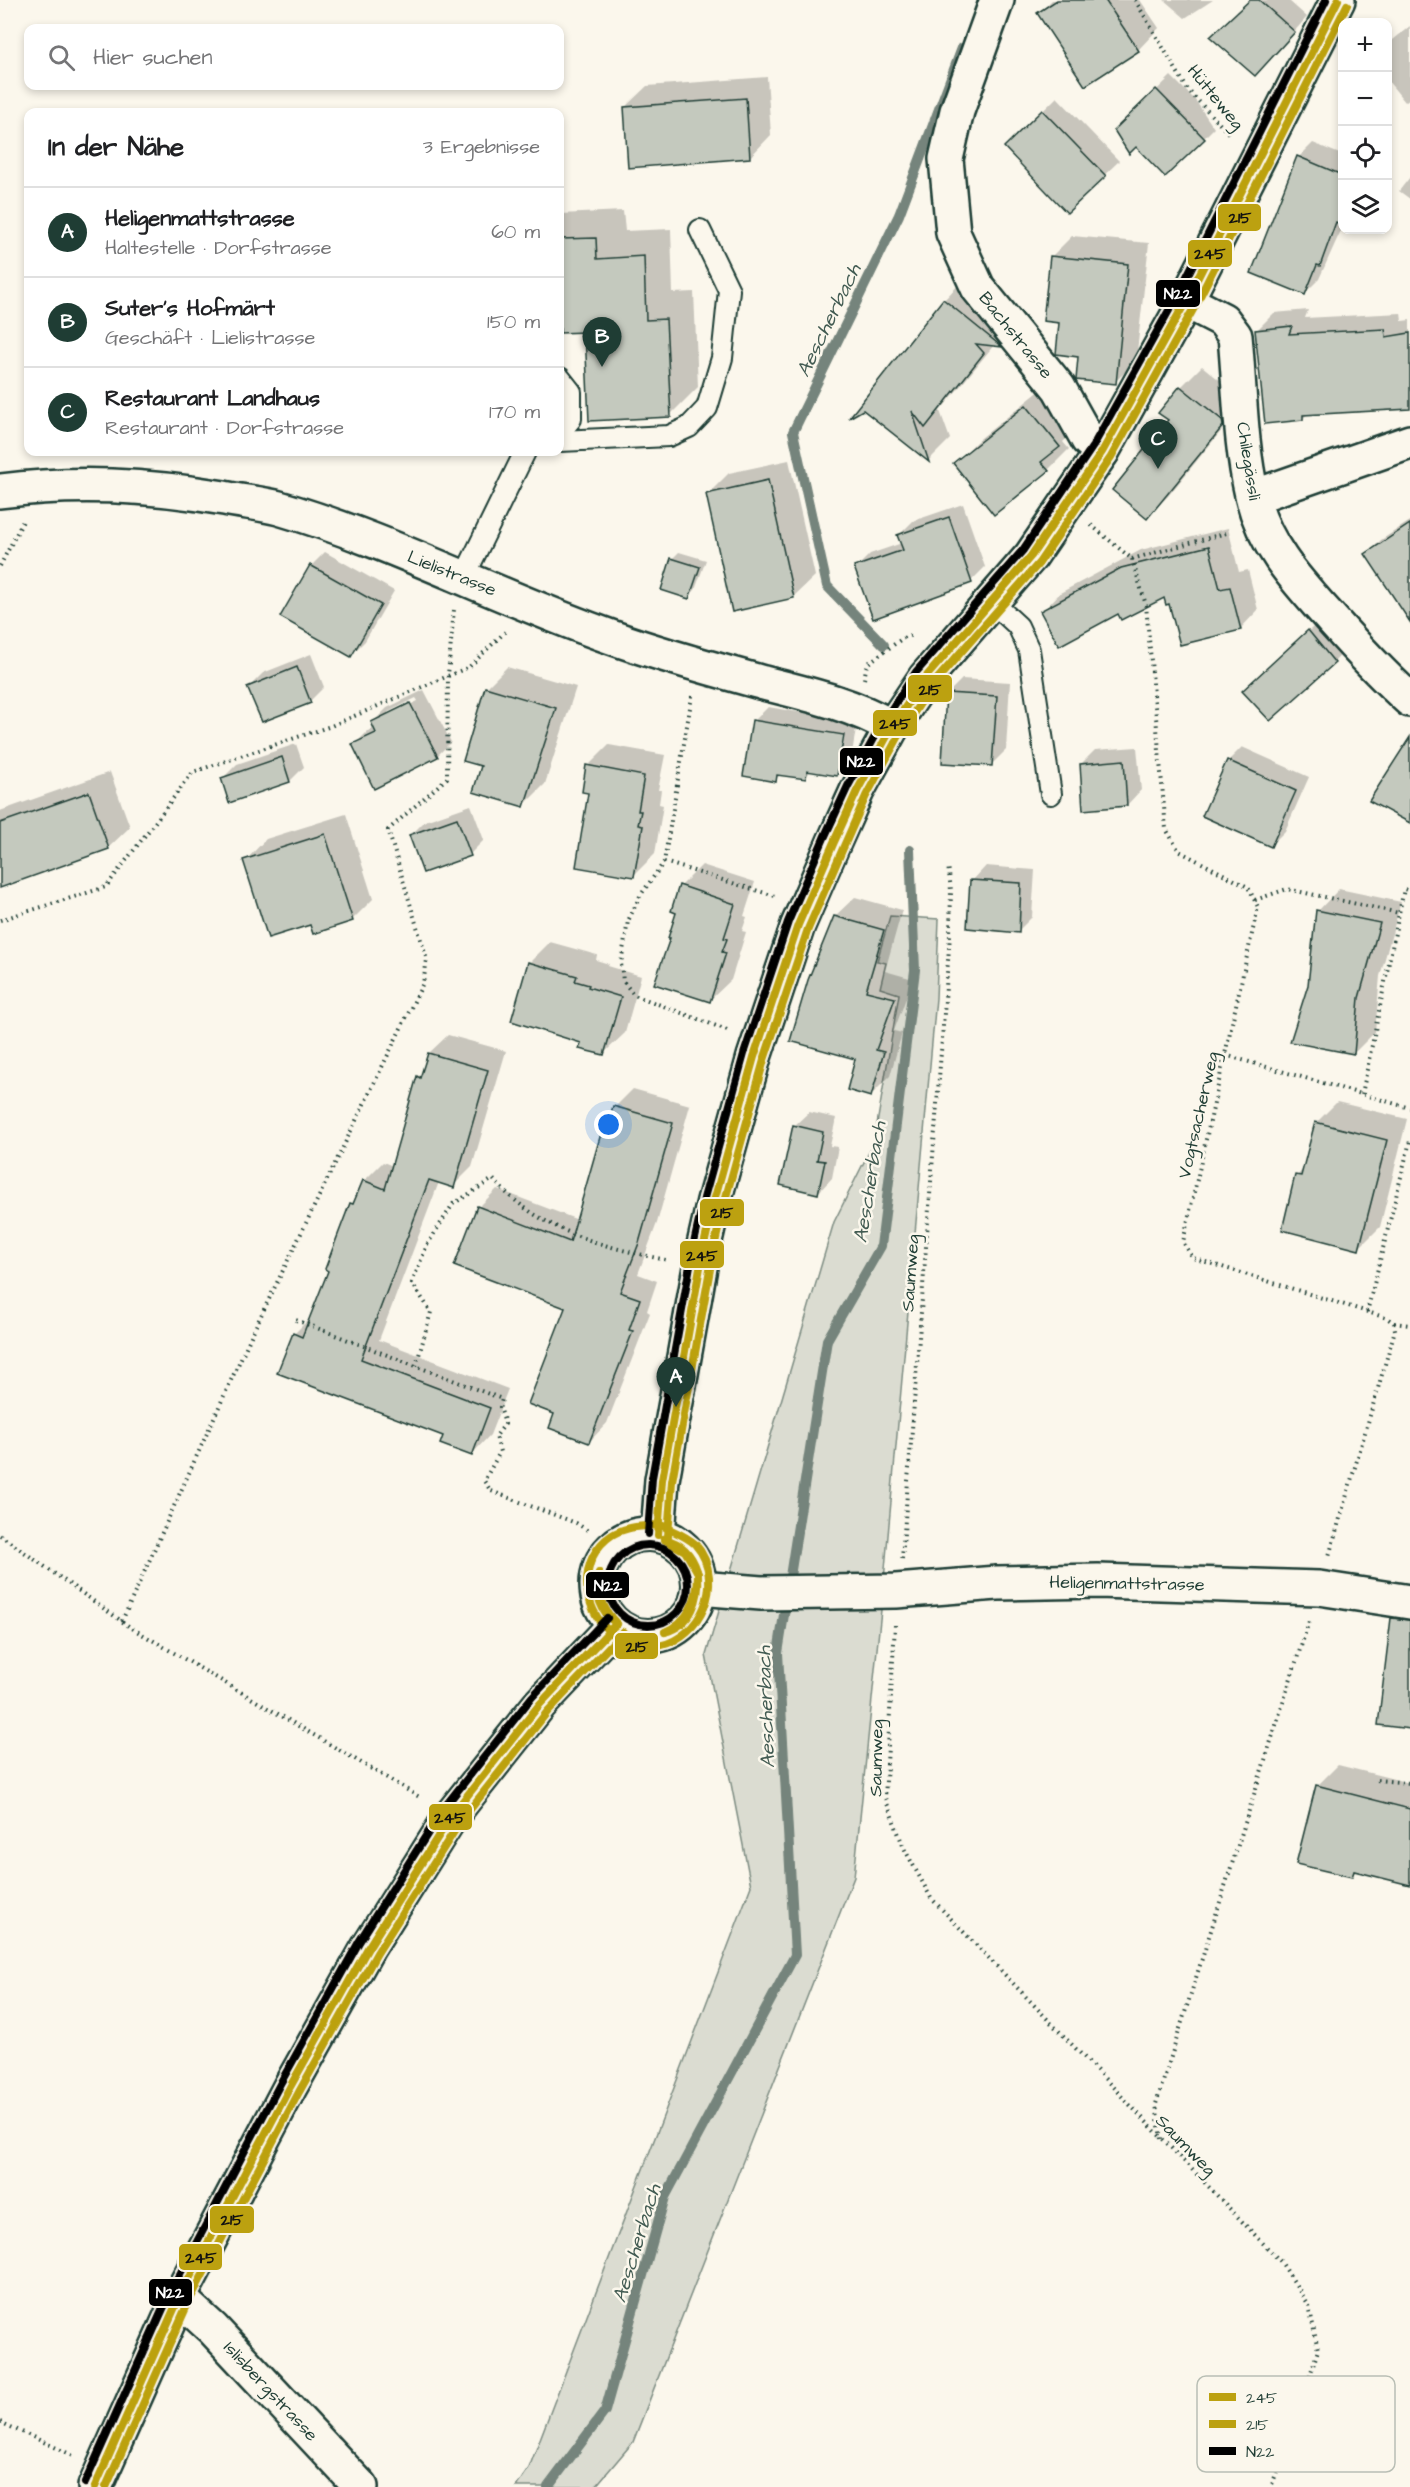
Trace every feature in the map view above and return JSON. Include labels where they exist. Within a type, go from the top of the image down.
[{"type":"street","name":"Bachstrasse","points":[[997,0],[957,111],[946,159],[953,232],[978,288],[1059,388],[1088,440],[1102,452]]},
{"type":"street","points":[[658,1535],[662,1480],[704,1245],[754,1057],[798,925],[857,791],[892,727],[925,678],[993,603],[1066,508],[1102,452],[1186,301],[1338,0]]},
{"type":"street","name":"Chilegässli","points":[[1186,301],[1223,320],[1235,336],[1247,464],[1257,510],[1273,548],[1288,572],[1380,674],[1410,700]]},
{"type":"street","points":[[1257,510],[1410,442]]},
{"type":"street","name":"Lielistrasse","points":[[0,491],[99,484],[167,488],[278,508],[378,542],[611,637],[697,665],[843,704],[892,727]]},
{"type":"street","points":[[641,1534],[658,1535],[684,1548],[693,1560],[698,1574],[699,1588],[696,1604],[687,1618],[675,1628],[661,1635],[645,1636],[629,1633],[615,1625],[604,1612],[597,1596],[597,1579],[601,1563],[611,1549],[625,1539],[641,1534]]},
{"type":"street","name":"Heligenmattstrasse","points":[[699,1588],[761,1593],[896,1591],[997,1583],[1323,1574],[1410,1602]]},
{"type":"street","points":[[99,2478],[179,2298],[290,2087],[368,1948],[451,1816],[540,1704],[615,1625]]},
{"type":"street","name":"Islisbergstrasse","points":[[179,2298],[213,2329],[361,2487]]},
{"type":"lane","points":[[564,441],[669,436],[689,427],[707,408],[722,358],[729,290],[700,230]]},
{"type":"lane","points":[[564,383],[571,392],[571,419],[564,427]]},
{"type":"lane","points":[[464,577],[523,456]]},
{"type":"lane","points":[[993,603],[1018,626],[1029,650],[1051,794]]},
{"type":"path","name":"Hütteweg","points":[[1135,0],[1188,90],[1233,139]]},
{"type":"path","points":[[0,566],[21,528],[33,487]]},
{"type":"path","points":[[1066,508],[1084,519],[1132,559],[1146,605],[1166,829],[1179,851],[1248,887],[1255,900],[1287,889],[1399,913]]},
{"type":"path","points":[[1132,559],[1257,510]]},
{"type":"path","points":[[122,1621],[252,1334],[423,983],[427,960],[388,830],[447,778],[448,675],[454,608],[464,577]]},
{"type":"path","points":[[0,920],[106,887],[193,772],[331,726],[469,667],[532,606]]},
{"type":"path","points":[[867,664],[903,638],[912,635]]},
{"type":"path","points":[[697,665],[664,862],[640,896],[628,921],[621,963],[623,981],[634,995],[732,1032]]},
{"type":"path","points":[[664,862],[780,898]]},
{"type":"path","name":"Saumweg","points":[[948,865],[951,890],[950,935],[901,1572],[896,1591],[885,1798],[904,1848],[931,1898],[1281,2262],[1309,2305],[1318,2350],[1310,2376]]},
{"type":"path","points":[[1362,1094],[1404,889],[1410,891]]},
{"type":"path","name":"Vogtsacherweg","points":[[1255,900],[1258,907],[1183,1242],[1193,1258],[1387,1318],[1394,1323],[1410,1325]]},
{"type":"path","points":[[1226,1055],[1410,1108]]},
{"type":"path","points":[[1367,1312],[1410,1141]]},
{"type":"path","points":[[416,1366],[431,1312],[412,1283],[427,1245],[453,1204],[493,1179],[510,1198],[541,1221],[614,1249],[670,1261]]},
{"type":"path","points":[[296,1320],[502,1399],[500,1407],[505,1424],[496,1437],[500,1452],[484,1480],[491,1491],[576,1523],[590,1532]]},
{"type":"path","points":[[1161,2139],[1156,2104],[1179,2024],[1323,1574],[1395,1330],[1394,1323]]},
{"type":"path","points":[[0,1535],[122,1621],[451,1816]]},
{"type":"path","points":[[1377,1780],[1410,1783]]},
{"type":"path","points":[[0,2422],[99,2478]]},
{"type":"path","name":"Saumweg","points":[[1271,2487],[1277,2472]]},
{"type":"shaded area","points":[[890,916],[939,919],[936,998],[884,1580],[854,1877],[633,2442],[595,2487],[516,2487],[529,2468],[751,1886],[706,1655],[834,1222],[874,1142],[899,994],[880,988],[886,963],[877,961]]},
{"type":"building","points":[[1057,0],[1105,0],[1139,51],[1085,86],[1037,13]]},
{"type":"building","points":[[1250,0],[1259,0],[1295,32],[1255,76],[1210,37]]},
{"type":"building","points":[[1156,89],[1205,139],[1165,177],[1136,147],[1129,154],[1114,130]]},
{"type":"building","points":[[746,98],[750,158],[628,168],[624,107]]},
{"type":"building","points":[[1042,110],[1106,176],[1067,213],[1004,147]]},
{"type":"building","points":[[1297,156],[1338,173],[1338,223],[1336,222],[1320,266],[1317,265],[1305,295],[1251,273]]},
{"type":"building","points":[[596,238],[597,259],[644,256],[646,320],[666,319],[671,417],[589,421],[585,332],[564,333],[564,239]]},
{"type":"building","points":[[1050,256],[1128,264],[1116,384],[1076,380],[1078,357],[1056,354],[1059,323],[1043,321]]},
{"type":"building","points":[[943,299],[1002,347],[976,344],[984,353],[925,428],[912,411],[929,462],[863,410],[849,418]]},
{"type":"building","points":[[1292,326],[1289,334],[1385,329],[1386,337],[1410,333],[1410,409],[1303,415],[1303,420],[1265,424],[1255,330]]},
{"type":"building","points":[[1180,386],[1222,420],[1223,426],[1147,519],[1112,490],[1168,420],[1158,413]]},
{"type":"building","points":[[1026,405],[1060,447],[1041,462],[1049,471],[994,515],[953,463]]},
{"type":"building","points":[[768,480],[794,598],[732,612],[706,494]]},
{"type":"building","points":[[949,517],[972,583],[873,619],[854,567],[903,550],[897,535]]},
{"type":"building","points":[[1410,524],[1410,622],[1365,554]]},
{"type":"building","points":[[1209,546],[1220,589],[1230,587],[1241,630],[1180,645],[1169,604],[1166,605],[1164,598],[1121,620],[1118,614],[1059,646],[1040,611],[1121,568]]},
{"type":"building","points":[[671,558],[700,567],[689,599],[661,590]]},
{"type":"building","points":[[310,565],[381,605],[351,657],[280,617]]},
{"type":"building","points":[[1308,630],[1335,663],[1270,721],[1242,691]]},
{"type":"building","points":[[297,667],[311,703],[262,722],[247,687]]},
{"type":"building","points":[[485,687],[556,708],[524,807],[473,792],[481,766],[463,761]]},
{"type":"building","points":[[946,693],[997,696],[992,766],[942,763]]},
{"type":"building","points":[[410,703],[438,757],[374,789],[352,744],[376,733],[371,722]]},
{"type":"building","points":[[752,720],[844,735],[837,776],[807,771],[806,779],[777,775],[776,782],[743,776]]},
{"type":"building","points":[[1410,737],[1410,823],[1369,801]]},
{"type":"building","points":[[282,757],[290,782],[229,803],[221,778]]},
{"type":"building","points":[[1124,760],[1127,806],[1083,810],[1080,764]]},
{"type":"building","points":[[1227,760],[1296,791],[1271,847],[1202,816]]},
{"type":"building","points":[[586,765],[644,776],[638,811],[641,811],[638,825],[643,826],[634,877],[576,867],[588,793],[582,792]]},
{"type":"building","points":[[89,792],[109,849],[0,888],[0,823]]},
{"type":"building","points":[[457,818],[471,856],[423,873],[409,835]]},
{"type":"building","points":[[325,834],[353,921],[313,934],[310,925],[268,938],[243,860]]},
{"type":"building","points":[[970,880],[1021,883],[1019,933],[967,928]]},
{"type":"building","points":[[679,885],[735,904],[724,938],[727,939],[722,952],[726,953],[710,1002],[654,984],[670,938],[668,938],[676,913],[671,911]]},
{"type":"building","points":[[1316,910],[1380,923],[1359,998],[1354,1054],[1290,1042],[1308,985]]},
{"type":"building","points":[[834,916],[884,930],[866,991],[895,998],[876,1050],[884,1052],[871,1097],[847,1090],[855,1059],[790,1041],[808,980]]},
{"type":"building","points":[[528,962],[577,976],[575,981],[621,997],[604,1055],[579,1049],[581,1043],[511,1021]]},
{"type":"building","points":[[428,1053],[488,1070],[454,1188],[429,1180],[361,1359],[490,1408],[472,1456],[440,1444],[443,1436],[277,1373],[293,1333],[302,1337],[328,1271],[325,1269],[350,1203],[353,1204],[363,1180],[385,1189],[417,1076],[420,1078]]},
{"type":"building","points":[[613,1106],[673,1123],[639,1243],[620,1292],[640,1299],[629,1330],[633,1331],[589,1443],[549,1428],[554,1414],[528,1404],[565,1308],[454,1266],[477,1206],[570,1242],[602,1130],[606,1131]]},
{"type":"building","points":[[1315,1122],[1387,1140],[1359,1250],[1282,1230],[1295,1175],[1301,1176]]},
{"type":"building","points":[[793,1125],[823,1132],[817,1160],[825,1161],[818,1194],[780,1185]]},
{"type":"building","points":[[1391,1618],[1410,1620],[1410,1729],[1378,1725]]},
{"type":"building","points":[[1316,1785],[1410,1809],[1410,1885],[1354,1871],[1352,1877],[1296,1864]]},
{"type":"waterway","name":"Aescherbach","points":[[884,645],[827,586],[793,432],[899,215],[962,48]]},
{"type":"waterway","name":"Aescherbach","points":[[548,2487],[605,2411],[665,2197],[795,1955],[778,1653],[827,1340],[881,1246],[915,970],[910,850]]},
{"type":"transit line","name":"N22","points":[[648,1534],[652,1478],[704,1198],[744,1054],[788,922],[824,838],[848,786],[883,722],[916,672],[1023,550],[1093,446],[1177,296],[1326,0]]},
{"type":"transit line","name":"245","points":[[658,1535],[662,1480],[714,1201],[754,1057],[798,925],[834,842],[857,791],[892,727],[925,678],[1031,556],[1102,452],[1186,301],[1338,0]]},
{"type":"transit line","name":"215","points":[[668,1536],[672,1481],[714,1247],[724,1204],[764,1060],[808,929],[866,796],[901,732],[933,684],[1039,563],[1111,457],[1195,306],[1347,5]]},
{"type":"transit line","name":"215","points":[[656,1525],[628,1528],[612,1535],[593,1556],[588,1570],[589,1597],[601,1623],[629,1645],[645,1647],[675,1640],[697,1621],[704,1607],[709,1577],[703,1555],[691,1541],[663,1526]]},
{"type":"transit line","name":"245","points":[[664,1539],[676,1543],[685,1550],[697,1571]]},
{"type":"transit line","name":"245","points":[[664,1539],[685,1551],[697,1571]]},
{"type":"transit line","name":"N22","points":[[640,1545],[656,1545],[677,1556],[688,1577],[688,1585],[688,1593],[677,1614],[656,1625],[640,1625],[626,1619],[614,1607],[608,1593],[608,1577],[614,1563],[626,1551],[640,1545]]},
{"type":"transit line","name":"245","points":[[599,1573],[602,1601],[607,1613],[617,1624]]},
{"type":"transit line","name":"245","points":[[599,1573],[597,1587],[600,1602],[617,1624]]},
{"type":"transit line","name":"245","points":[[665,1632],[681,1622],[691,1608],[698,1574]]},
{"type":"transit line","name":"245","points":[[665,1632],[688,1617],[696,1601],[698,1574]]},
{"type":"transit line","name":"N22","points":[[85,2483],[170,2293],[281,2082],[359,1942],[443,1809],[532,1697],[607,1618]]},
{"type":"transit line","name":"245","points":[[95,2487],[179,2298],[290,2087],[368,1948],[451,1816],[540,1704],[615,1625]]},
{"type":"transit line","name":"215","points":[[106,2487],[188,2303],[299,2092],[377,1953],[460,1822],[548,1711],[623,1632]]},
{"type":"place","name":"Suter's Hofmärt","points":[[602,367]]},
{"type":"place","name":"Restaurant Landhaus","points":[[1158,469]]},
{"type":"place","name":"Heligenmattstrasse","points":[[676,1407]]}]
